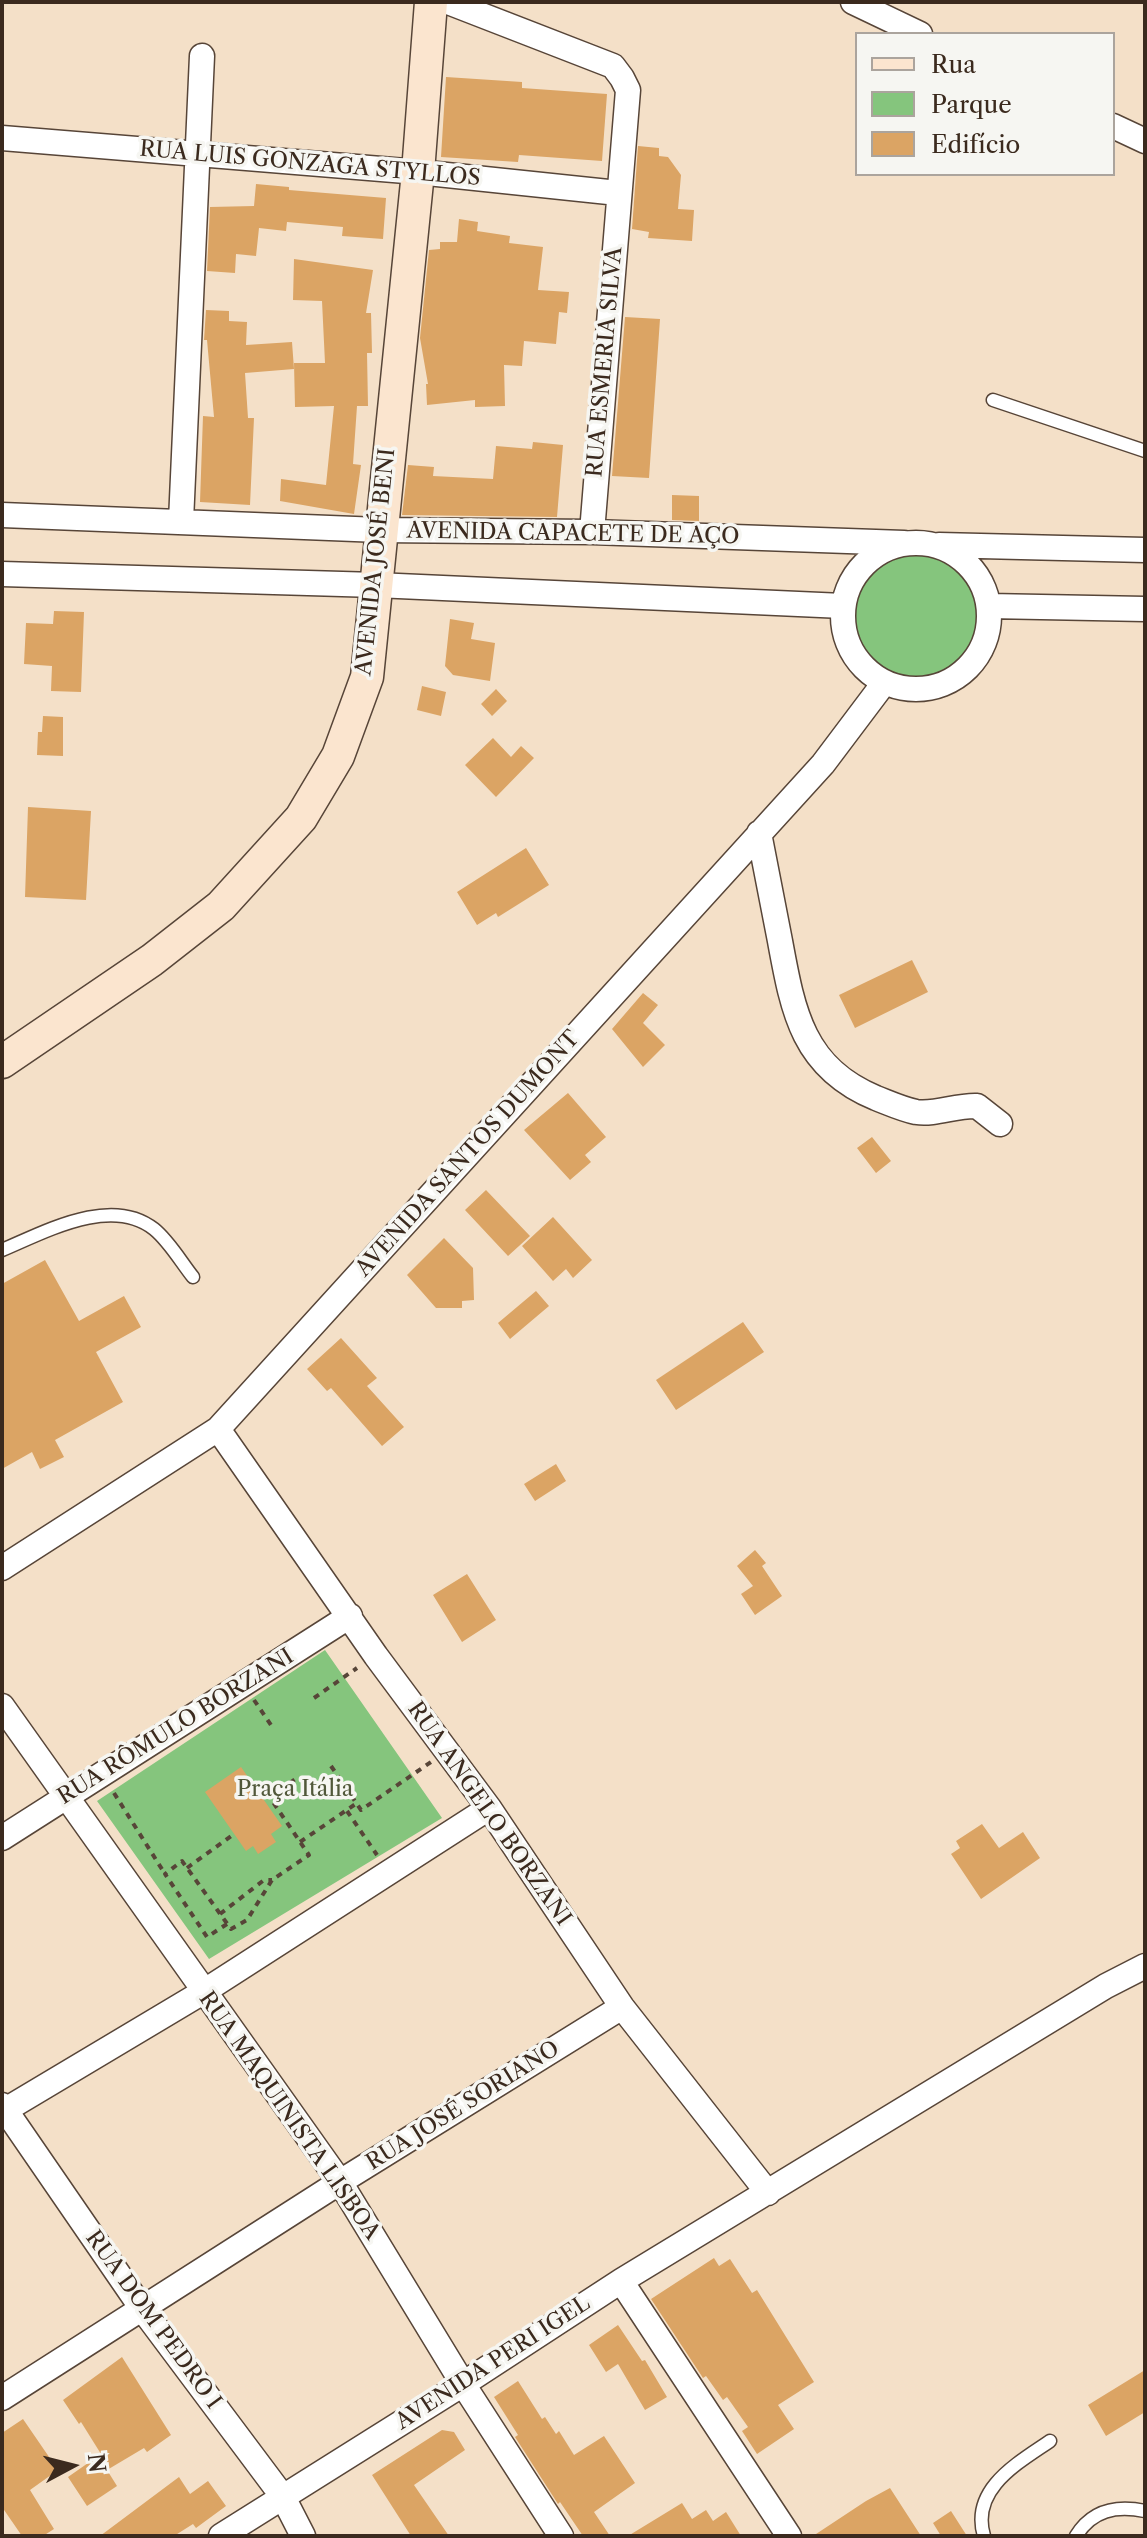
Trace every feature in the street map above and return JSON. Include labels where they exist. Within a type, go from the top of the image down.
[{"type":"main road","name":"AVENIDA JOSÉ BENI","points":[[2,1062],[152,960],[221,906],[301,818],[338,756],[367,677],[418,172],[431,2]]},
{"type":"street","name":"RUA ESMERIA SILVA","points":[[448,2],[613,66],[628,90],[592,532]]},
{"type":"street","points":[[853,2],[891,10],[918,32]]},
{"type":"street","points":[[181,521],[202,56]]},
{"type":"street","points":[[1115,127],[1145,141]]},
{"type":"street","name":"RUA LUIS GONZAGA STYLLOS","points":[[2,138],[418,172],[618,193]]},
{"type":"street","name":"AVENIDA CAPACETE DE AÇO","points":[[2,515],[380,530],[592,532],[904,543]]},
{"type":"street","points":[[935,545],[955,553],[971,567],[983,585],[989,606],[989,627],[982,649],[969,668],[950,682],[929,689],[906,690],[884,683],[865,669],[851,651],[844,629],[843,606],[850,584],[864,565],[882,551],[904,543],[1145,550]]},
{"type":"street","points":[[2,574],[376,585],[843,606]]},
{"type":"street","points":[[989,606],[1145,609]]},
{"type":"street","name":"AVENIDA SANTOS DUMONT","points":[[2,1568],[218,1429],[823,764],[884,683]]},
{"type":"street","points":[[759,833],[796,1017],[809,1044],[826,1068],[856,1090],[898,1107],[932,1113],[977,1106],[1000,1124]]},
{"type":"street","name":"RUA ANGELO BORZANI","points":[[218,1429],[376,1656],[489,1808],[622,2007],[768,2193]]},
{"type":"street","name":"RUA RÔMULO BORZANI","points":[[2,1838],[350,1616]]},
{"type":"street","name":"RUA MAQUINISTA LISBOA","points":[[2,1706],[340,2182],[463,2384],[561,2536]]},
{"type":"street","points":[[3,2109],[203,1992],[489,1808]]},
{"type":"street","name":"AVENIDA PERI IGEL","points":[[221,2536],[621,2281],[1106,1986],[1145,1966]]},
{"type":"street","name":"RUA JOSÉ SORIANO","points":[[2,2398],[340,2182],[622,2007]]},
{"type":"street","name":"RUA DOM PEDRO I","points":[[3,2109],[143,2310],[283,2497],[303,2536]]},
{"type":"street","points":[[621,2281],[789,2536]]},
{"type":"lane","points":[[993,400],[1145,451]]},
{"type":"lane","points":[[2,1250],[79,1220],[107,1215],[134,1218],[155,1230],[193,1277]]},
{"type":"lane","points":[[984,2536],[982,2506],[994,2484],[1011,2467],[1050,2441]]},
{"type":"lane","points":[[1076,2536],[1086,2521],[1106,2511],[1130,2508],[1145,2511]]},
{"type":"path","points":[[314,1698],[376,1656]]},
{"type":"path","points":[[244,1685],[271,1725]]},
{"type":"path","points":[[331,1766],[361,1810],[447,1751]]},
{"type":"path","points":[[103,1774],[207,1937],[227,1924]]},
{"type":"path","points":[[270,1797],[297,1778]]},
{"type":"path","points":[[165,1874],[182,1861],[231,1929],[247,1920],[272,1880],[309,1855],[258,1780]]},
{"type":"path","points":[[300,1842],[357,1803]]},
{"type":"path","points":[[347,1811],[389,1872]]},
{"type":"path","points":[[187,1868],[234,1834]]},
{"type":"path","points":[[220,1914],[264,1880],[272,1880]]},
{"type":"green space","points":[[915,552],[940,557],[961,571],[975,592],[980,617],[975,642],[961,663],[940,677],[915,682],[890,677],[869,663],[855,642],[850,617],[855,592],[869,571],[890,557]]},
{"type":"green space","name":"Praça Itália","points":[[325,1650],[442,1818],[209,1959],[97,1801]]},
{"type":"building","points":[[446,77],[522,82],[522,88],[607,94],[602,161],[519,155],[518,162],[441,157]]},
{"type":"building","points":[[638,146],[659,148],[659,156],[668,157],[681,175],[678,209],[694,210],[692,241],[648,238],[649,232],[632,229]]},
{"type":"building","points":[[256,184],[289,187],[289,190],[386,198],[383,239],[342,236],[343,227],[287,222],[286,231],[259,228],[256,256],[236,254],[235,273],[207,271],[210,207],[254,206]]},
{"type":"building","points":[[459,219],[478,222],[477,231],[510,236],[509,243],[543,247],[538,290],[569,292],[567,313],[559,312],[556,344],[524,341],[522,366],[504,365],[505,406],[475,407],[475,400],[427,405],[428,384],[420,338],[429,250],[440,249],[440,242],[457,242]]},
{"type":"building","points":[[294,259],[373,270],[366,313],[371,313],[372,353],[367,353],[368,406],[357,406],[353,464],[361,465],[354,514],[280,501],[281,479],[326,485],[334,406],[295,407],[294,363],[325,363],[322,301],[293,300]]},
{"type":"building","points":[[206,310],[229,311],[229,321],[247,322],[246,345],[292,342],[294,369],[245,373],[248,418],[254,418],[250,505],[200,502],[203,416],[214,417],[207,340],[204,340]]},
{"type":"building","points":[[625,317],[660,319],[649,478],[612,476]]},
{"type":"building","points":[[533,442],[563,445],[557,517],[402,515],[408,465],[434,467],[433,476],[493,479],[496,446],[532,449]]},
{"type":"building","points":[[672,495],[699,496],[699,521],[672,520]]},
{"type":"building","points":[[54,611],[84,612],[81,692],[51,691],[52,666],[24,664],[26,623],[53,624]]},
{"type":"building","points":[[450,619],[474,623],[471,639],[495,643],[490,681],[453,675],[445,666]]},
{"type":"building","points":[[422,686],[446,692],[441,716],[417,710]]},
{"type":"building","points":[[496,689],[507,701],[492,716],[481,704]]},
{"type":"building","points":[[43,716],[63,717],[63,756],[37,755],[38,732],[42,732]]},
{"type":"building","points":[[493,738],[511,757],[521,746],[534,758],[496,797],[465,765]]},
{"type":"building","points":[[28,807],[91,811],[86,900],[25,897]]},
{"type":"building","points":[[526,848],[549,885],[498,917],[496,913],[477,925],[457,892]]},
{"type":"building","points":[[912,960],[928,992],[855,1028],[839,995]]},
{"type":"building","points":[[643,993],[658,1005],[643,1023],[665,1045],[643,1067],[612,1029]]},
{"type":"building","points":[[568,1093],[606,1137],[585,1155],[591,1162],[570,1180],[524,1130]]},
{"type":"building","points":[[872,1137],[891,1161],[876,1173],[857,1148]]},
{"type":"building","points":[[486,1190],[530,1236],[508,1256],[465,1210]]},
{"type":"building","points":[[553,1217],[592,1260],[573,1278],[566,1269],[553,1281],[522,1246]]},
{"type":"building","points":[[444,1238],[473,1268],[474,1300],[462,1301],[462,1308],[436,1308],[407,1275]]},
{"type":"building","points":[[45,1260],[79,1321],[124,1296],[141,1327],[96,1352],[123,1402],[55,1440],[64,1457],[40,1469],[32,1452],[2,1469],[2,1284]]},
{"type":"building","points":[[536,1291],[549,1306],[510,1339],[498,1323]]},
{"type":"building","points":[[743,1322],[764,1352],[676,1410],[656,1380]]},
{"type":"building","points":[[341,1338],[377,1378],[367,1386],[404,1427],[382,1446],[331,1388],[327,1391],[307,1369]]},
{"type":"building","points":[[556,1464],[566,1481],[535,1501],[524,1484]]},
{"type":"building","points":[[755,1550],[766,1563],[762,1566],[782,1596],[755,1615],[741,1594],[753,1586],[737,1566]]},
{"type":"building","points":[[467,1574],[496,1620],[462,1642],[433,1595]]},
{"type":"building","points":[[241,1767],[282,1826],[271,1834],[276,1842],[258,1854],[253,1846],[246,1851],[205,1792]]},
{"type":"building","points":[[982,1824],[999,1848],[1023,1832],[1040,1858],[981,1899],[951,1854],[960,1848],[956,1841]]},
{"type":"building","points":[[714,2258],[719,2266],[730,2259],[752,2293],[757,2290],[814,2382],[778,2405],[794,2429],[757,2454],[742,2431],[748,2427],[727,2397],[723,2400],[706,2376],[703,2378],[651,2299]]},
{"type":"building","points":[[618,2325],[642,2361],[645,2360],[667,2397],[645,2410],[618,2364],[606,2372],[589,2345]]},
{"type":"building","points":[[122,2357],[171,2435],[147,2452],[144,2448],[107,2470],[117,2486],[87,2506],[68,2477],[101,2454],[63,2400]]},
{"type":"building","points":[[1145,2370],[1145,2412],[1106,2436],[1088,2405]]},
{"type":"building","points":[[518,2381],[542,2419],[545,2417],[556,2434],[559,2431],[574,2455],[604,2436],[635,2483],[594,2512],[610,2536],[583,2536],[560,2502],[558,2504],[515,2437],[518,2435],[494,2397]]},
{"type":"building","points":[[23,2419],[58,2470],[30,2490],[54,2529],[43,2536],[22,2536],[2,2507],[2,2433]]},
{"type":"building","points":[[442,2430],[454,2432],[465,2450],[414,2485],[449,2536],[411,2536],[372,2475]]},
{"type":"building","points":[[179,2477],[190,2494],[208,2481],[226,2506],[196,2528],[193,2524],[174,2536],[100,2536]]},
{"type":"building","points":[[890,2488],[921,2536],[813,2536],[866,2501]]},
{"type":"building","points":[[682,2503],[692,2519],[706,2510],[713,2521],[726,2512],[741,2536],[628,2536]]},
{"type":"building","points":[[951,2511],[967,2536],[941,2536],[933,2523]]}]
